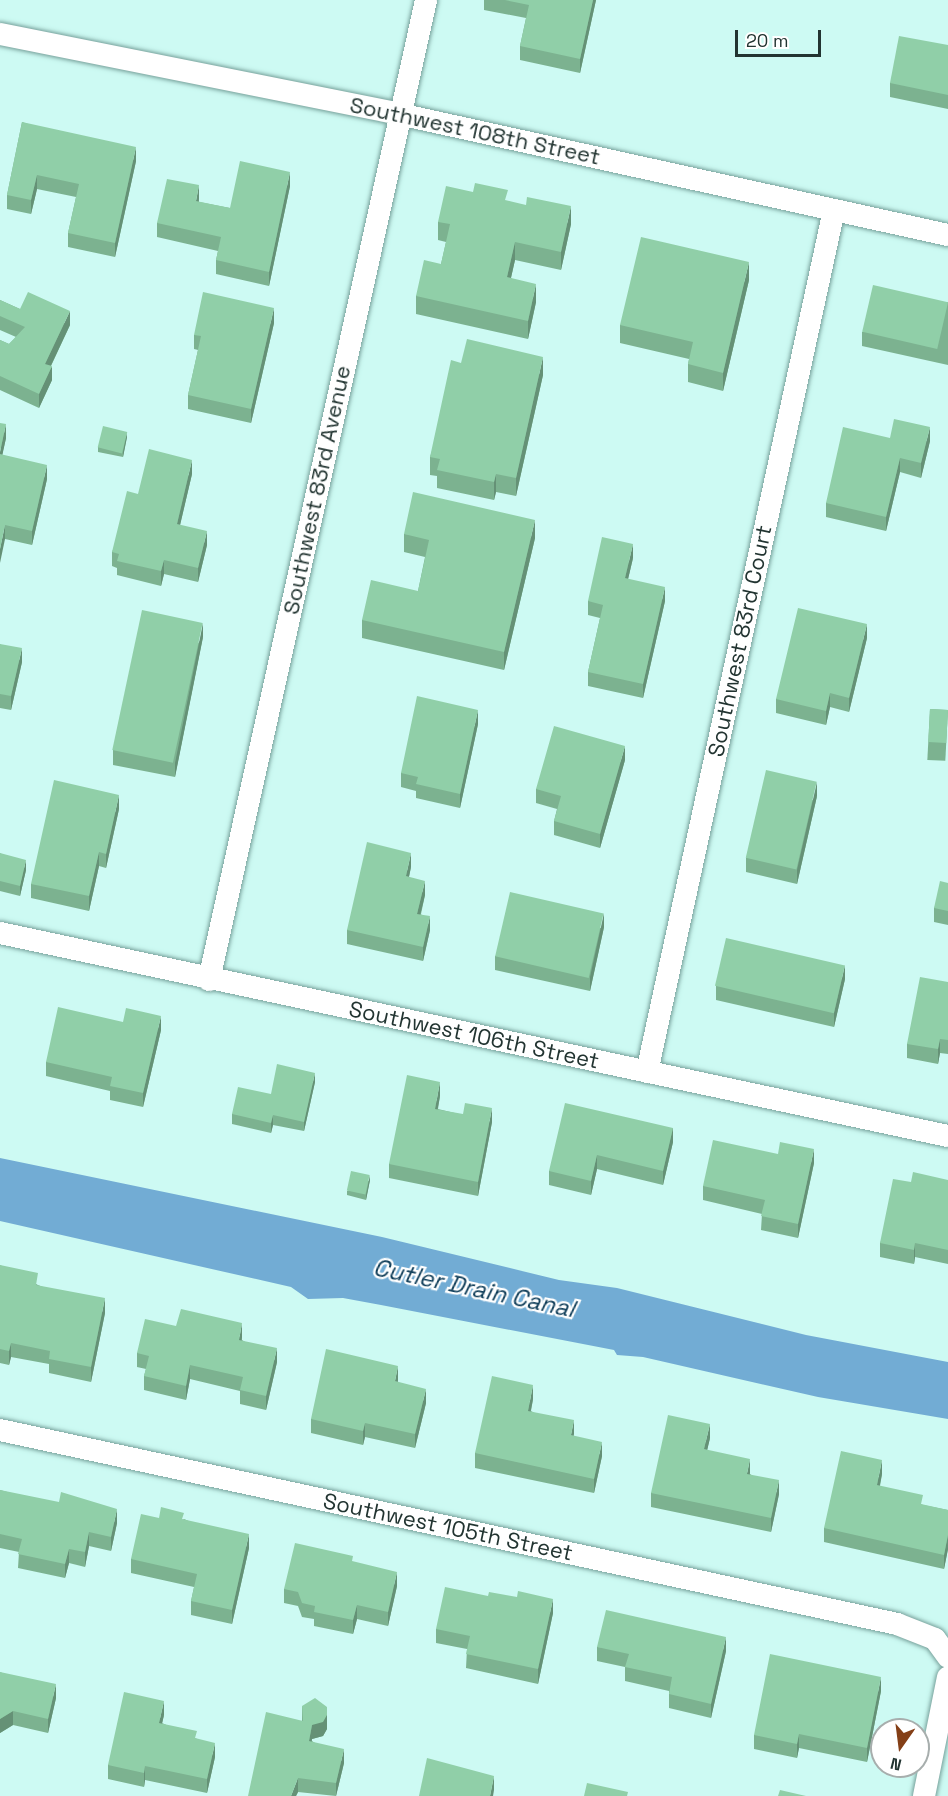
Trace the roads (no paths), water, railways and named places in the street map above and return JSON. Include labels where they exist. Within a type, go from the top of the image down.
[{"type":"street","name":"Southwest 83rd Avenue","points":[[209,980],[426,0]]},
{"type":"street","name":"Southwest 108th Street","points":[[0,34],[399,114],[948,236]]},
{"type":"street","name":"Southwest 83rd Court","points":[[647,1071],[834,210]]},
{"type":"street","name":"Southwest 106th Street","points":[[0,933],[209,980],[948,1136]]},
{"type":"street","name":"Southwest 105th Street","points":[[0,1430],[897,1624],[934,1640],[948,1657]]},
{"type":"street","points":[[924,1796],[948,1677]]},
{"type":"water","name":"Cutler Drain Canal","points":[[0,1158],[382,1237],[559,1280],[617,1288],[806,1335],[948,1362],[948,1419],[818,1397],[643,1357],[617,1355],[614,1350],[381,1305],[343,1298],[308,1299],[291,1287],[0,1221]]}]
